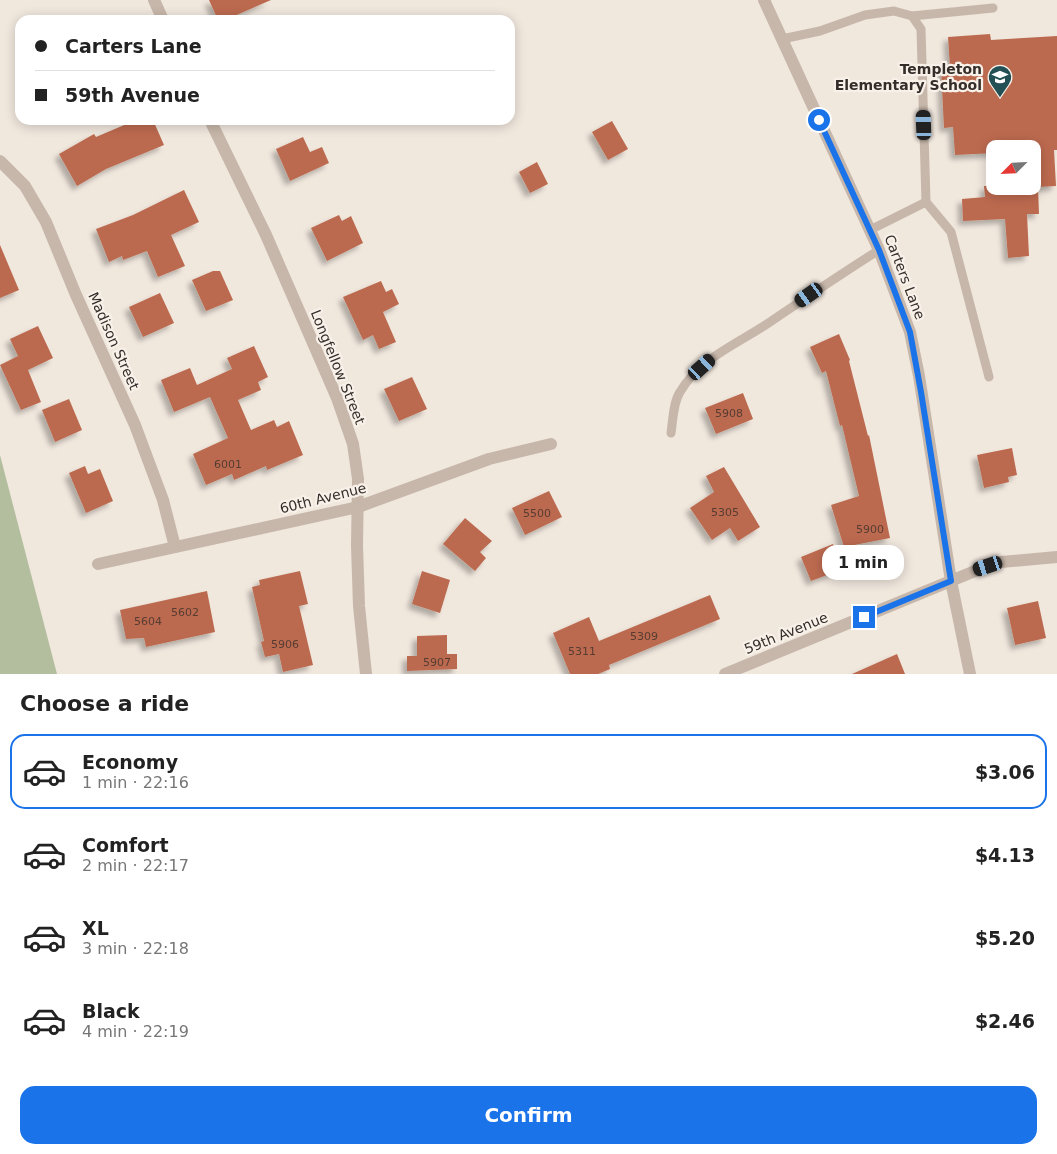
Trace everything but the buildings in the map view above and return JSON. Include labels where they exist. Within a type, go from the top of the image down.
[{"type":"street","points":[[154,0],[161,15]]},
{"type":"street","name":"Carters Lane","points":[[764,0],[879,250],[910,332],[922,395],[951,581],[970,674]]},
{"type":"street","name":"Longfellow Street","points":[[212,125],[266,236],[337,398],[353,444],[358,479],[359,606],[366,674]]},
{"type":"street","name":"Madison Street","points":[[0,161],[25,186],[46,222],[76,295],[135,425],[164,500],[175,547]]},
{"type":"street","name":"60th Avenue","points":[[98,564],[358,507],[489,458],[551,444]]},
{"type":"street","name":"59th Avenue","points":[[725,674],[951,581],[1002,562],[1057,557]]},
{"type":"lane","points":[[782,39],[820,31],[865,15],[894,11],[912,16],[993,8]]},
{"type":"lane","points":[[912,16],[921,29],[926,202],[951,232],[989,377]]},
{"type":"lane","points":[[870,230],[926,202]]},
{"type":"lane","points":[[671,433],[673,414],[679,393],[693,375],[710,359],[766,325],[879,250]]},
{"type":"green space","points":[[0,455],[57,674],[0,674]]},
{"type":"place","name":"Templeton Elementary School","points":[[1000,98]]},
{"type":"route","points":[[819,120],[879,250],[910,332],[951,581],[864,617]]}]
